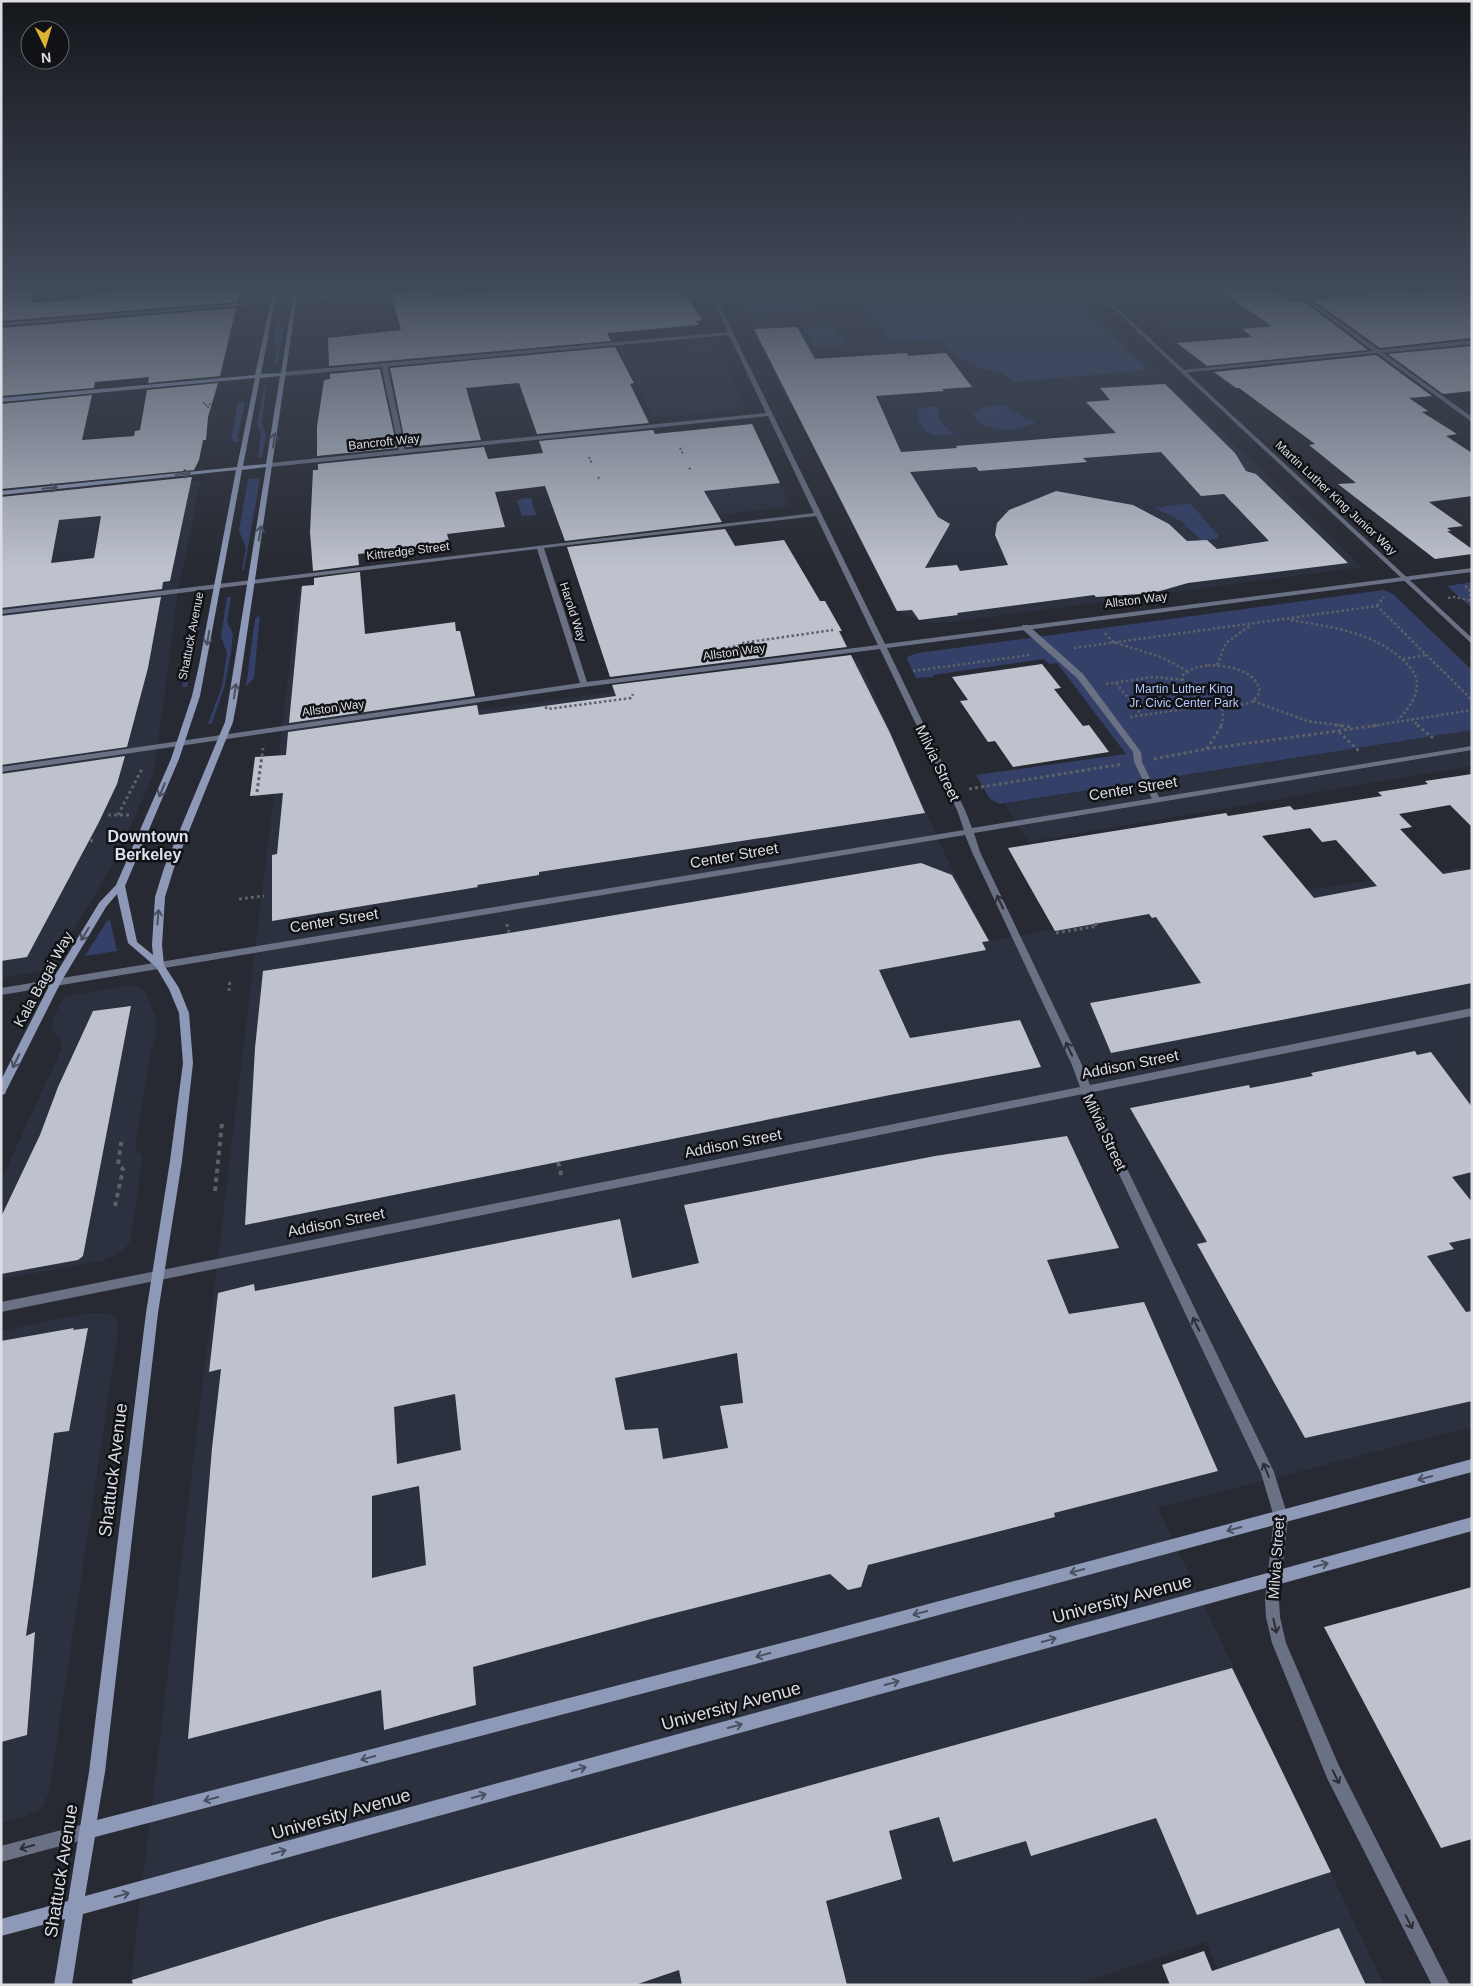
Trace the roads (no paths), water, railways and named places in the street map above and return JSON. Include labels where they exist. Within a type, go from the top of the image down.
[{"type":"main road","points":[[1,400],[186,383]]},
{"type":"main road","name":"Shattuck Avenue","points":[[63,1985],[98,1763],[152,1312],[179,1141],[188,1063],[184,1013],[174,988],[159,965],[133,943],[120,886],[176,759],[196,696],[257,383]]},
{"type":"main road","name":"Shattuck Avenue","points":[[159,965],[157,945],[160,897],[169,868],[223,738],[233,701],[283,383]]},
{"type":"main road","name":"Bancroft Way","points":[[1,493],[270,465]]},
{"type":"main road","name":"Kala Bagai Way","points":[[1,1091],[56,982],[102,905],[120,886]]},
{"type":"main road","points":[[88,1831],[781,1650],[1472,1465]]},
{"type":"main road","name":"University Avenue","points":[[1,1928],[1472,1524]]},
{"type":"street","points":[[388,383],[402,451]]},
{"type":"street","name":"Milvia Street","points":[[754,383],[952,792],[976,852],[1077,1066],[1085,1089],[1267,1472],[1281,1517],[1274,1578],[1273,1617],[1279,1643],[1333,1772],[1441,1985]]},
{"type":"street","name":"Martin Luther King Junior Way","points":[[1195,383],[1472,642]]},
{"type":"street","points":[[1420,383],[1472,420]]},
{"type":"street","name":"Bancroft Way","points":[[270,465],[769,414]]},
{"type":"street","name":"Kittredge Street","points":[[1,612],[818,514]]},
{"type":"street","name":"Harold Way","points":[[540,547],[584,685]]},
{"type":"street","name":"Allston Way","points":[[1,770],[584,685],[1472,570]]},
{"type":"street","points":[[1025,627],[1080,676],[1136,752],[1138,762],[1156,799]]},
{"type":"street","name":"Center Street","points":[[1,992],[968,830],[1472,748]]},
{"type":"street","name":"Addison Street","points":[[1,1306],[1472,1012]]},
{"type":"street","points":[[1,1854],[88,1831]]},
{"type":"district","name":"Downtown Berkeley","points":[[148,845]]},
{"type":"park label","name":"Martin Luther King Jr. Civic Center Park","points":[[1184,696]]}]
